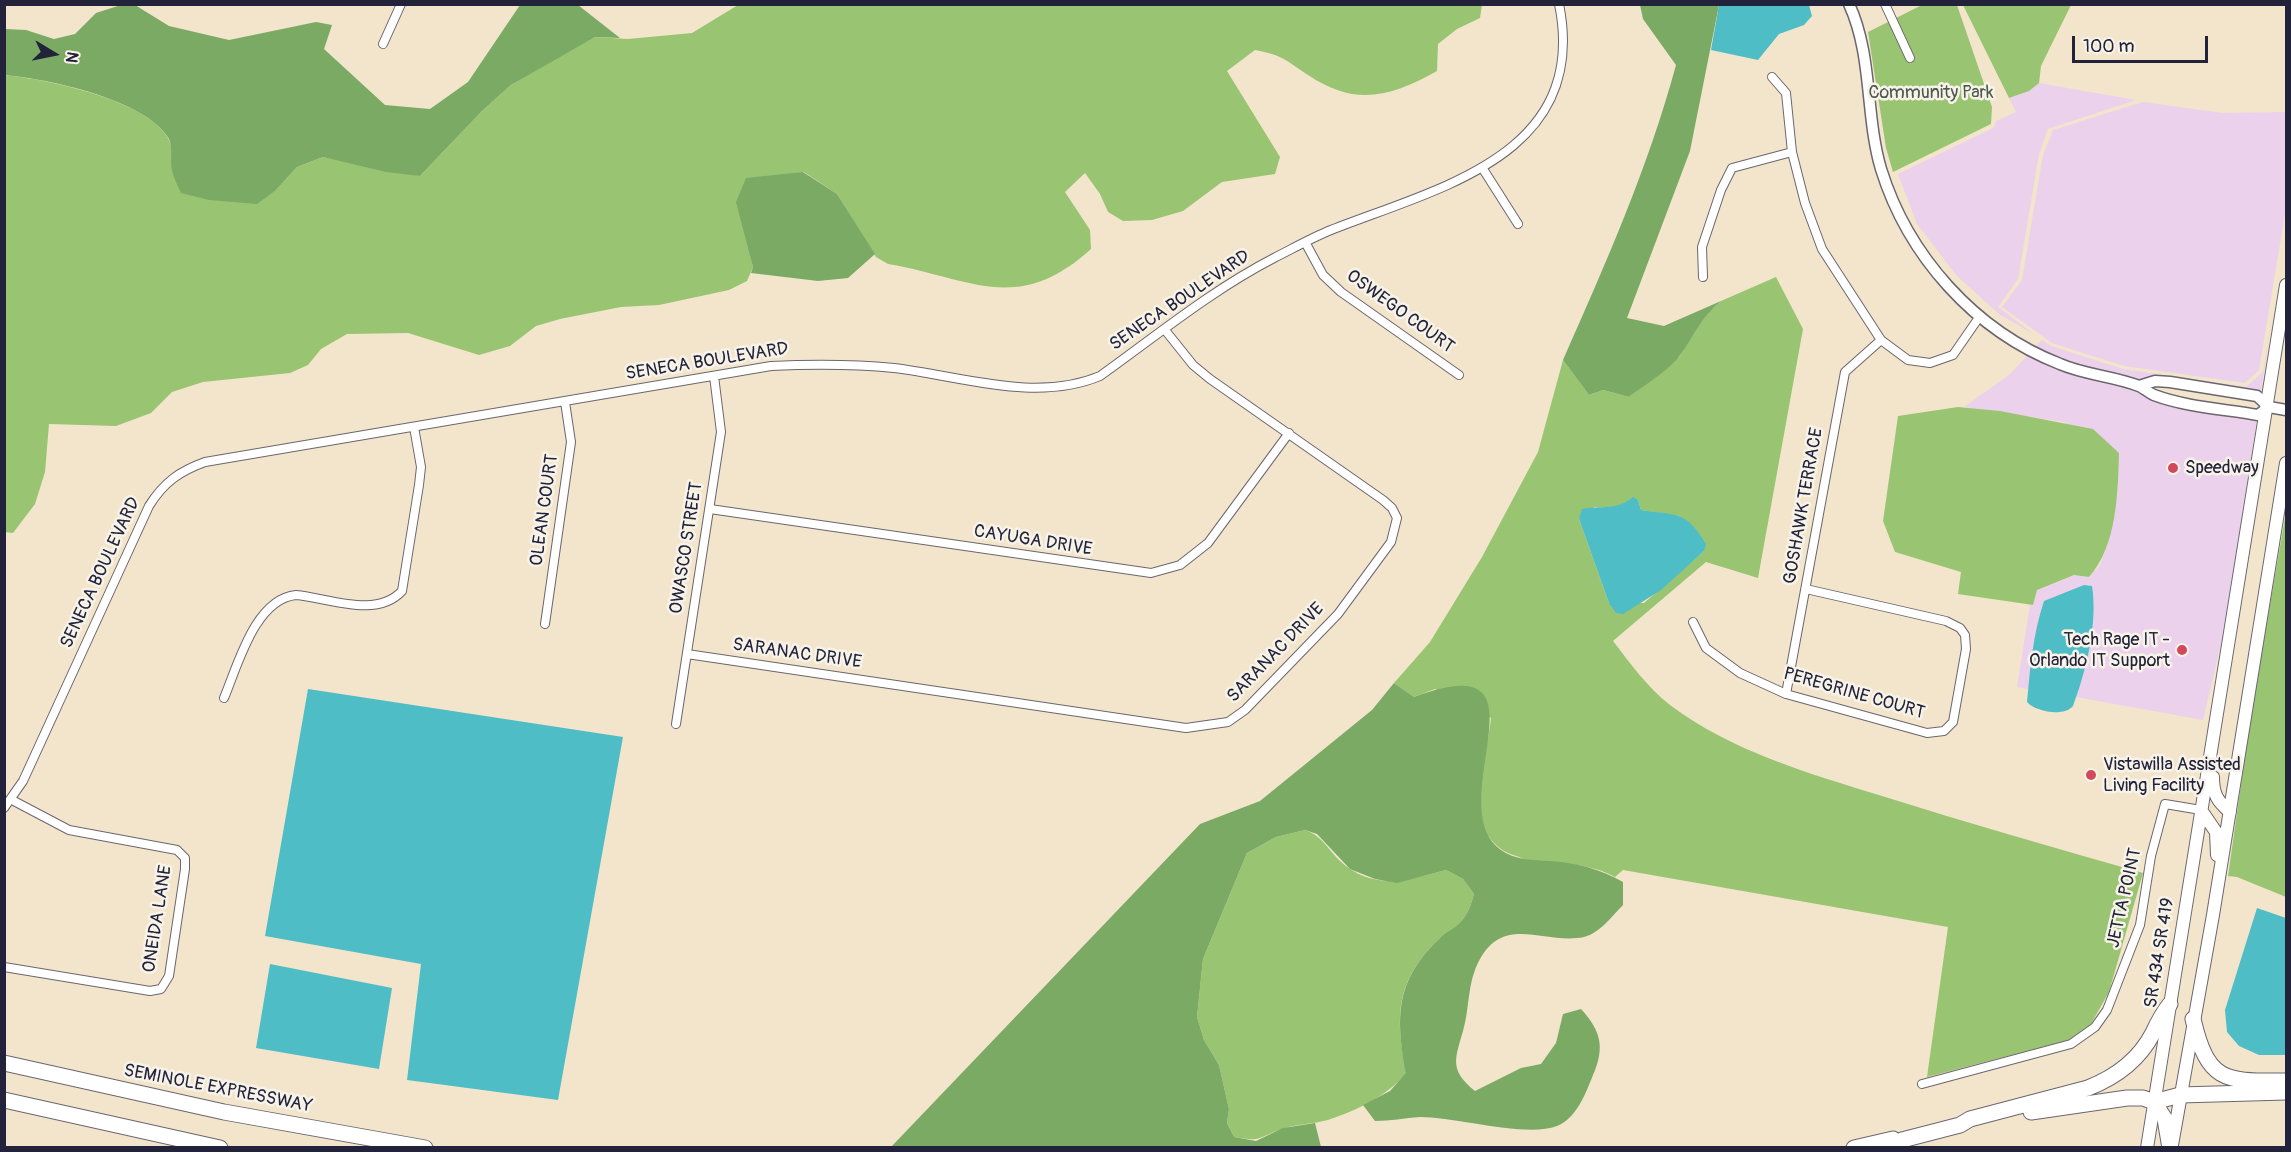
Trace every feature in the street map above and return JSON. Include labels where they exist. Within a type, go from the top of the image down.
[{"type":"highway","points":[[1884,1148],[1902,1140],[1960,1125],[1970,1119],[2088,1088],[2114,1076],[2138,1055],[2153,1033],[2157,1021],[2170,1004]]},
{"type":"highway","points":[[2193,1019],[2205,1059],[2215,1071],[2228,1078],[2251,1081],[2286,1081]]},
{"type":"highway","name":"SEMINOLE EXPRESSWAY","points":[[4,1063],[224,1112],[425,1148]]},
{"type":"highway","points":[[1960,1125],[1972,1126],[2035,1112],[2103,1101],[2137,1098],[2154,1102],[2180,1095],[2286,1092]]},
{"type":"highway","points":[[4,1100],[220,1148]]},
{"type":"highway","points":[[2154,1102],[2165,1119],[2171,1148]]},
{"type":"highway","points":[[1854,1148],[1894,1139],[1902,1140]]},
{"type":"main road","points":[[2230,812],[2218,802],[2212,791],[2212,743],[2269,407],[2286,285]]},
{"type":"main road","points":[[2171,1148],[2219,880],[2286,463]]},
{"type":"main road","name":"SR 434 SR 419","points":[[2146,1148],[2212,743]]},
{"type":"main road","points":[[2201,810],[2216,832],[2219,880]]},
{"type":"street","points":[[383,44],[401,4]]},
{"type":"street","name":"SENECA BOULEVARD","points":[[4,808],[12,800],[149,506],[161,487],[181,471],[205,462],[771,366],[854,364],[1027,388],[1079,385],[1100,376],[1261,265],[1305,242],[1458,182],[1483,169],[1530,131],[1557,83],[1564,59],[1559,4]]},
{"type":"street","points":[[1849,4],[1861,36],[1873,134],[1895,208],[1923,258],[1980,316],[2014,341],[2059,364],[2139,386],[2153,395],[2258,415],[2269,407]]},
{"type":"street","points":[[1885,4],[1910,58]]},
{"type":"street","points":[[1772,77],[1786,93],[1792,152],[1805,203],[1822,249],[1881,340],[1908,360],[1930,363],[1953,355],[1980,316]]},
{"type":"street","points":[[1703,277],[1702,247],[1721,190],[1732,168],[1792,152]]},
{"type":"street","points":[[1483,169],[1518,224]]},
{"type":"street","name":"OSWEGO COURT","points":[[1305,242],[1323,275],[1341,292],[1459,375]]},
{"type":"street","name":"SARANAC DRIVE","points":[[687,654],[1186,728],[1228,722],[1245,711],[1338,614],[1385,550],[1396,529],[1397,518],[1392,508],[1383,500],[1209,379],[1193,365],[1165,330]]},
{"type":"street","name":"GOSHAWK TERRACE","points":[[1786,694],[1845,372],[1881,340]]},
{"type":"street","name":"OWASCO STREET","points":[[676,724],[721,432],[714,376]]},
{"type":"street","points":[[2139,386],[2155,381],[2192,385],[2258,396],[2269,407],[2286,410]]},
{"type":"street","name":"OLEAN COURT","points":[[544,624],[570,451],[565,402]]},
{"type":"street","points":[[224,698],[259,620],[273,603],[285,596],[296,595],[382,605],[394,600],[402,591],[420,485],[421,467],[414,427]]},
{"type":"street","name":"CAYUGA DRIVE","points":[[710,509],[1151,573],[1180,566],[1208,543],[1289,433]]},
{"type":"street","name":"PEREGRINE COURT","points":[[1693,622],[1706,648],[1740,673],[1786,694],[1927,733],[1944,731],[1953,722],[1966,649],[1965,635],[1960,628],[1946,621],[1806,589]]},
{"type":"street","name":"ONEIDA LANE","points":[[4,968],[150,991],[161,989],[169,976],[185,869],[184,858],[177,850],[69,830],[12,800]]},
{"type":"street","name":"JETTA POINT","points":[[1922,1084],[2071,1044],[2095,1027],[2107,1010],[2140,925],[2151,856],[2165,804],[2201,810]]},
{"type":"shaded area","points":[[2039,83],[2136,100],[2048,129],[2039,154],[2018,279],[1998,307],[2035,335],[1999,314],[1957,276],[1917,224],[1898,174],[1993,128],[1996,121],[2016,112],[2009,98],[2029,91]]},
{"type":"shaded area","points":[[2143,102],[2223,113],[2286,112],[2286,208],[2259,370],[2245,383],[2124,366],[2052,343],[2002,307],[2022,280],[2043,155],[2053,130]]},
{"type":"shaded area","points":[[2272,317],[2261,393],[2137,381],[2061,360],[2035,347],[2042,340],[2051,346],[2123,369],[2246,387],[2263,372]]},
{"type":"shaded area","points":[[2029,354],[2057,369],[2098,382],[2257,419],[2224,631],[2203,720],[2076,697],[2092,626],[2092,586],[2044,601],[2039,616],[2028,689],[2017,687],[2030,605],[2033,605],[2037,590],[2074,575],[2089,577],[2100,565],[2108,541],[2118,490],[2119,453],[2064,422],[1964,407],[2009,375]]},
{"type":"green space","points":[[124,4],[135,5],[169,26],[229,40],[316,22],[332,25],[324,49],[385,105],[430,109],[468,82],[520,5],[578,5],[620,38],[595,37],[511,85],[482,111],[420,176],[386,172],[323,157],[297,167],[276,190],[257,204],[209,200],[181,193],[172,171],[169,139],[157,125],[140,113],[118,102],[69,86],[5,75],[5,29],[26,30],[54,39],[75,34],[96,13]]},
{"type":"green space","points":[[738,5],[1482,5],[1480,18],[1457,29],[1438,44],[1437,71],[1404,87],[1373,95],[1342,92],[1325,85],[1278,56],[1255,50],[1227,71],[1280,157],[1275,174],[1222,182],[1183,211],[1152,220],[1123,221],[1108,212],[1100,194],[1085,173],[1065,192],[1090,230],[1091,249],[1064,269],[1040,282],[1016,287],[993,287],[888,264],[876,257],[837,194],[804,172],[778,176],[746,235],[753,267],[747,281],[729,290],[659,305],[621,307],[560,319],[536,326],[510,346],[479,355],[408,333],[347,334],[321,349],[308,365],[290,373],[203,382],[172,392],[151,413],[116,426],[49,424],[45,472],[35,504],[13,533],[4,532],[4,75],[44,81],[95,94],[141,114],[158,126],[169,140],[172,151],[172,172],[276,190],[297,167],[323,157],[420,176],[482,111],[511,85],[563,54],[595,37],[628,39],[692,33]]},
{"type":"green space","points":[[1640,5],[1719,5],[1690,151],[1627,318],[1664,326],[1721,301],[1703,319],[1676,360],[1629,397],[1603,390],[1589,395],[1563,360],[1639,178],[1676,65],[1643,19]]},
{"type":"green space","name":"Community Park","points":[[1922,5],[1957,5],[1992,107],[1991,124],[1893,172],[1886,148],[1868,32]]},
{"type":"green space","points":[[1963,5],[2071,5],[2041,66],[2039,83],[2029,91],[2009,98]]},
{"type":"green space","points":[[803,172],[837,194],[875,254],[848,278],[818,281],[751,273],[753,267],[736,202],[746,178]]},
{"type":"green space","points":[[1776,277],[1803,329],[1758,578],[1706,562],[1613,641],[1647,683],[1670,705],[1719,736],[1772,760],[1979,826],[2143,873],[2109,992],[2091,1024],[2069,1040],[1927,1077],[1948,927],[1623,870],[1615,877],[1596,869],[1529,861],[1513,855],[1496,845],[1486,831],[1481,814],[1482,775],[1491,718],[1435,689],[1414,697],[1394,683],[1430,642],[1482,557],[1538,452],[1563,360],[1589,395],[1603,390],[1629,397],[1680,356],[1690,337],[1709,311],[1721,301]],"holes":[[[1638,500],[1641,510],[1679,516],[1704,551],[1644,603],[1609,603],[1579,519],[1594,507],[1610,508]]]},
{"type":"green space","points":[[1958,407],[2000,411],[2093,429],[2119,453],[2118,484],[2111,534],[2098,564],[2089,577],[2074,575],[2037,590],[2033,605],[1958,594],[1961,572],[1895,552],[1883,521],[1898,416]]},
{"type":"green space","points":[[2286,512],[2286,897],[2237,877],[2228,876],[2251,714]]},
{"type":"green space","points":[[1394,683],[1414,697],[1457,686],[1480,691],[1489,709],[1489,736],[1481,799],[1485,828],[1501,850],[1524,859],[1587,867],[1623,882],[1623,905],[1595,932],[1584,937],[1569,938],[1514,934],[1501,938],[1490,945],[1480,959],[1471,986],[1456,1064],[1461,1077],[1475,1091],[1521,1068],[1541,1064],[1556,1043],[1563,1014],[1581,1009],[1588,1017],[1597,1032],[1599,1056],[1584,1097],[1570,1118],[1557,1126],[1528,1130],[1420,1117],[1375,1121],[1363,1105],[1390,1091],[1406,1073],[1400,1016],[1407,983],[1426,953],[1443,935],[1463,920],[1474,894],[1463,879],[1446,870],[1397,883],[1375,879],[1350,869],[1317,834],[1305,830],[1276,837],[1247,853],[1203,959],[1197,1017],[1204,1040],[1219,1065],[1229,1109],[1227,1123],[1234,1137],[1256,1141],[1283,1128],[1315,1123],[1321,1147],[891,1147],[1200,824],[1260,801],[1372,710]]},
{"type":"green space","points":[[1305,830],[1320,839],[1339,860],[1352,870],[1365,876],[1391,881],[1446,870],[1463,879],[1474,894],[1463,920],[1443,935],[1426,953],[1407,983],[1402,999],[1400,1033],[1407,1073],[1399,1082],[1380,1096],[1339,1116],[1287,1127],[1259,1138],[1234,1137],[1227,1123],[1229,1109],[1219,1065],[1204,1040],[1197,1017],[1203,959],[1247,853],[1276,837]]},
{"type":"water","points":[[1719,5],[1809,5],[1812,16],[1804,25],[1779,34],[1758,60],[1711,50]]},
{"type":"water","points":[[1633,497],[1638,500],[1641,510],[1680,516],[1692,525],[1706,544],[1704,551],[1661,590],[1623,614],[1616,613],[1609,603],[1579,519],[1582,509],[1615,506]]},
{"type":"water","points":[[2084,585],[2092,586],[2092,631],[2086,663],[2073,706],[2057,712],[2043,711],[2027,702],[2040,613],[2044,601]]},
{"type":"water","points":[[308,689],[623,737],[558,1100],[407,1080],[421,964],[265,936]]},
{"type":"water","points":[[2257,908],[2286,918],[2286,1055],[2259,1055],[2239,1046],[2227,1032],[2225,1010]]},
{"type":"water","points":[[270,964],[392,988],[379,1069],[256,1048]]},
{"type":"place","name":"Speedway","points":[[2173,468]]},
{"type":"place","name":"Tech Rage IT - Orlando IT Support","points":[[2182,650]]},
{"type":"place","name":"Vistawilla Assisted Living Facility","points":[[2091,775]]}]
